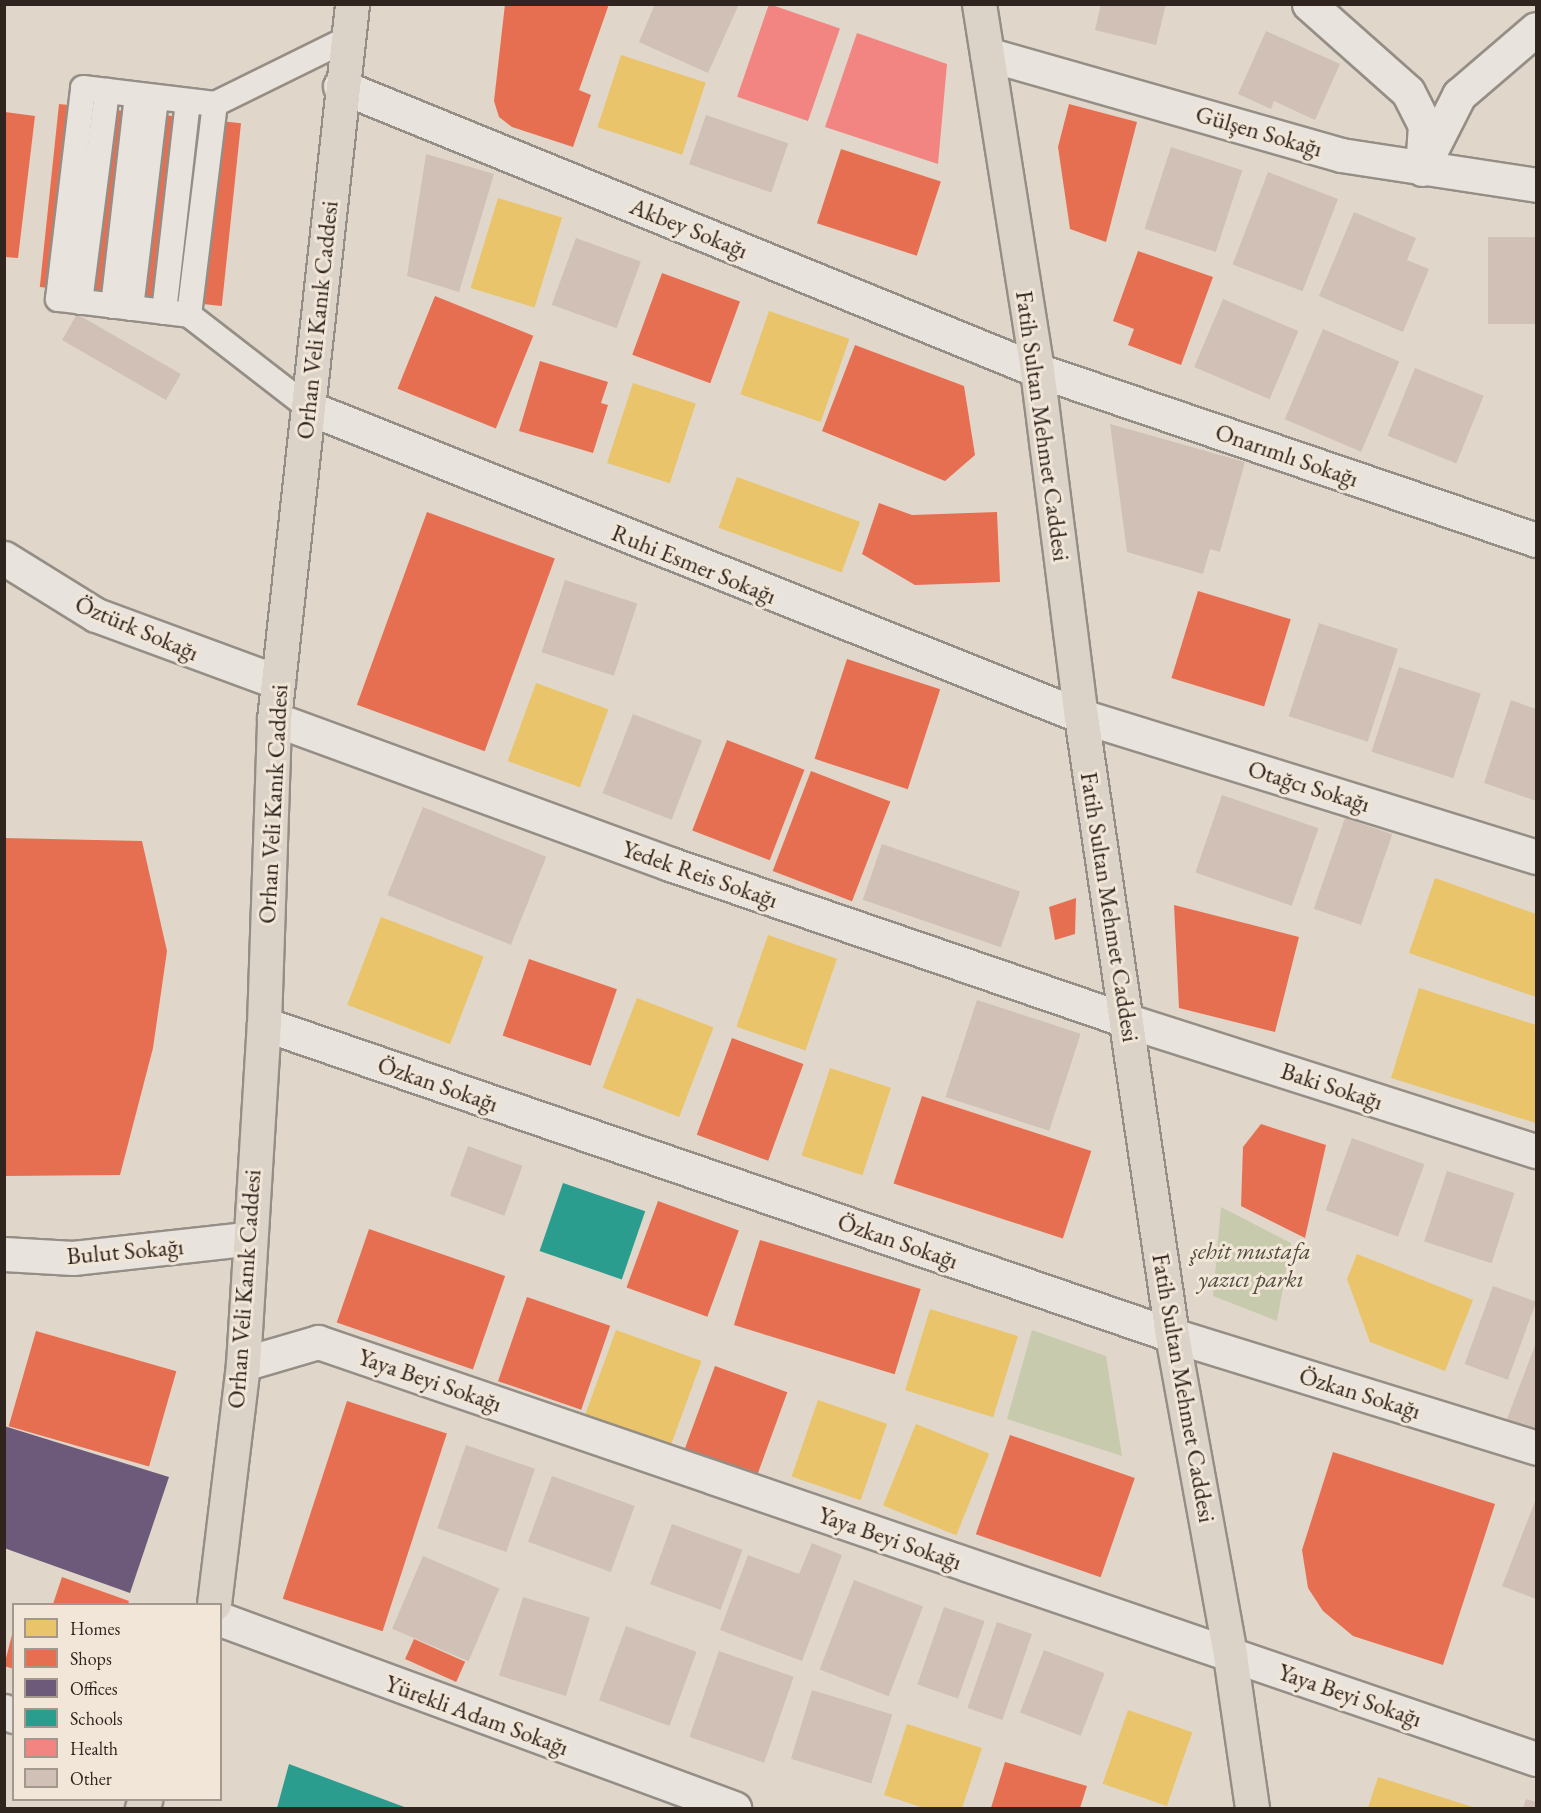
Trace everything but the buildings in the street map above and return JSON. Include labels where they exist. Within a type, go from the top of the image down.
[{"type":"main road","name":"Orhan Veli Kanık Caddesi","points":[[214,1603],[243,1364],[246,1239],[264,1024],[274,718],[309,408],[340,86],[352,4]]},
{"type":"main road","name":"Fatih Sultan Mehmet Caddesi","points":[[979,4],[1037,370],[1081,716],[1128,1021],[1172,1335],[1230,1655],[1252,1809]]},
{"type":"street","points":[[1309,4],[1408,92],[1425,125],[1422,169]]},
{"type":"street","points":[[1422,169],[1459,94],[1536,29]]},
{"type":"street","name":"Gülşen Sokağı","points":[[987,54],[1341,155],[1536,185]]},
{"type":"street","name":"Akbey Sokağı","points":[[340,86],[1037,370]]},
{"type":"street","name":"Onarımlı Sokağı","points":[[1037,370],[1536,540]]},
{"type":"street","name":"Ruhi Esmer Sokağı","points":[[309,408],[1081,716]]},
{"type":"street","name":"Öztürk Sokağı","points":[[8,573],[96,615],[278,682]]},
{"type":"street","name":"Otağcı Sokağı","points":[[1081,716],[1536,857]]},
{"type":"street","name":"Yedek Reis Sokağı","points":[[274,718],[670,864],[1128,1021]]},
{"type":"street","name":"Baki Sokağı","points":[[1128,1021],[1536,1151]]},
{"type":"street","name":"Özkan Sokağı","points":[[264,1024],[1172,1335],[1536,1448]]},
{"type":"street","name":"Bulut Sokağı","points":[[4,1254],[73,1258],[246,1239]]},
{"type":"street","name":"Yaya Beyi Sokağı","points":[[243,1364],[318,1342],[1536,1759]]},
{"type":"street","name":"Yürekli Adam Sokağı","points":[[222,1620],[734,1809]]},
{"type":"lane","points":[[309,408],[189,315],[80,302],[107,91],[215,104],[347,39]]},
{"type":"lane","points":[[122,307],[146,96]]},
{"type":"lane","points":[[164,312],[188,101]]},
{"type":"lane","points":[[189,315],[215,104]]},
{"type":"green space","name":"şehit mustafa yazıcı parkı","points":[[1221,1207],[1291,1243],[1277,1321],[1213,1296]]},
{"type":"green space","points":[[1032,1330],[1106,1356],[1122,1456],[1007,1419]]}]
